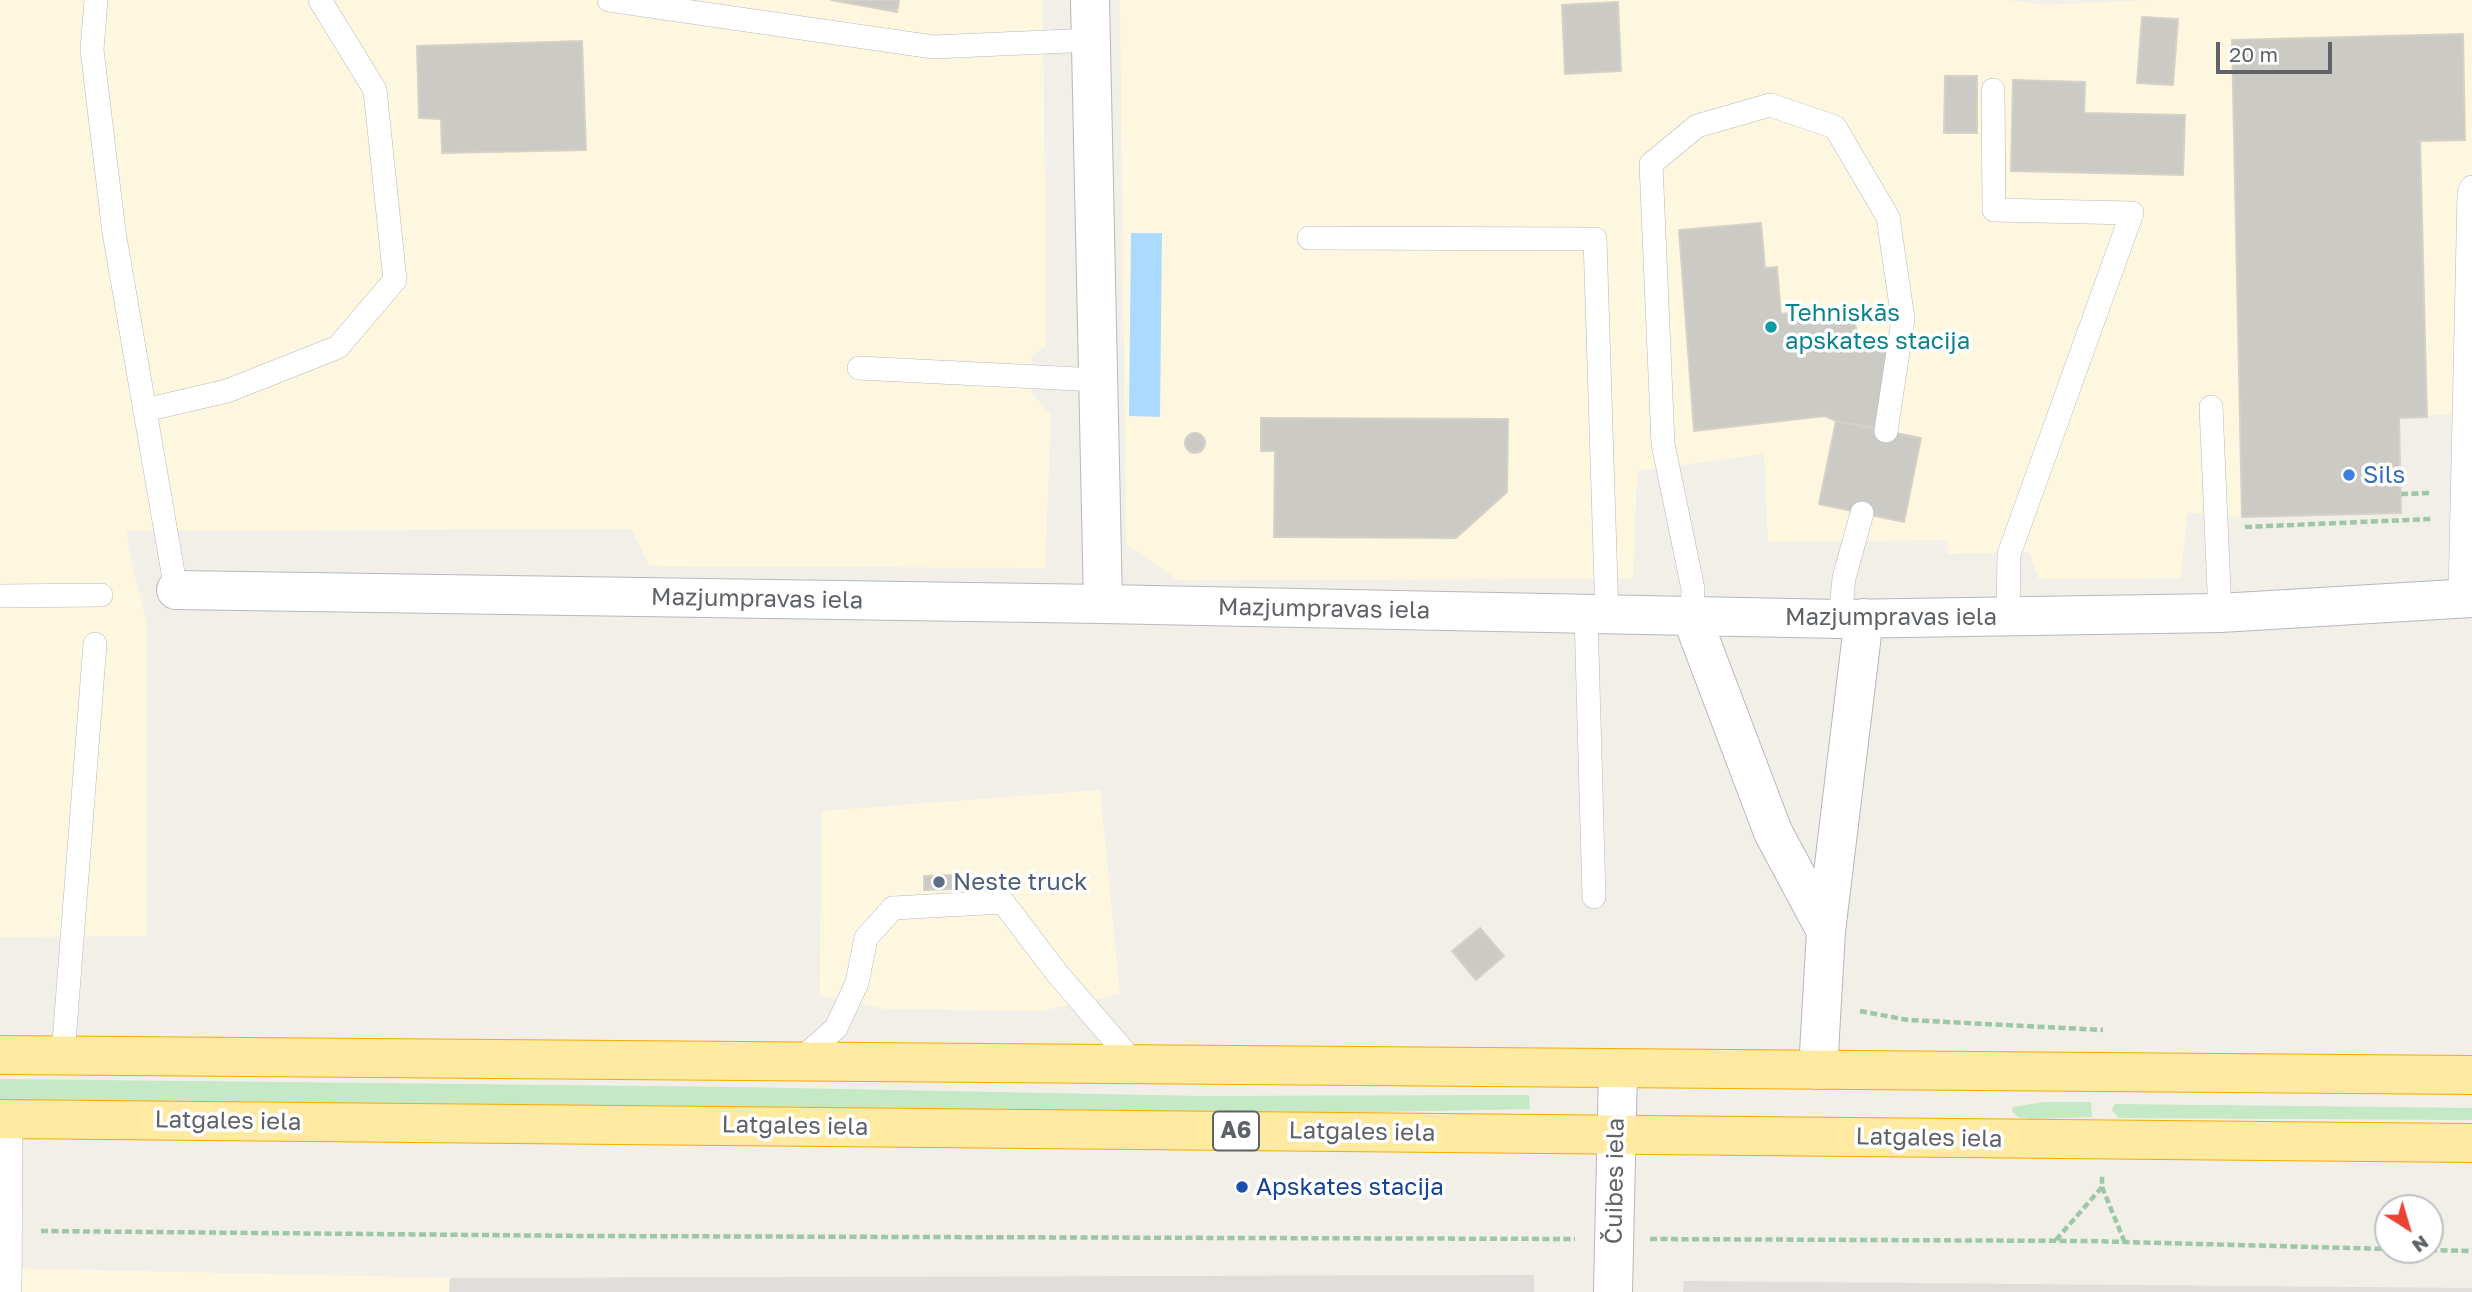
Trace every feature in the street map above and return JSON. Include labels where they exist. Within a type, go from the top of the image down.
[{"type":"highway","points":[[0,1055],[2472,1075]]},
{"type":"highway","name":"Latgales iela","points":[[6,1119],[2472,1143]]},
{"type":"street","points":[[1090,0],[1103,604]]},
{"type":"street","name":"Mazjumpravas iela","points":[[176,590],[1852,619],[2220,613],[2466,598]]},
{"type":"street","points":[[1692,618],[1773,832],[1826,931]]},
{"type":"street","points":[[1818,1070],[1826,931],[1852,619]]},
{"type":"street","name":"Čuibes iela","points":[[1613,1292],[1618,1069]]},
{"type":"lane","points":[[96,0],[92,50],[114,232],[176,590]]},
{"type":"lane","points":[[145,410],[228,391],[338,347],[395,280],[375,90],[320,0]]},
{"type":"lane","points":[[609,0],[933,47],[1091,40]]},
{"type":"lane","points":[[1993,90],[1994,211],[2132,213],[2009,554],[2008,617]]},
{"type":"lane","points":[[1692,618],[1693,589],[1663,444],[1651,164],[1697,126],[1770,105],[1835,127],[1888,217],[1903,319],[1886,431]]},
{"type":"lane","points":[[2466,598],[2461,517],[2469,192],[2472,187]]},
{"type":"lane","points":[[1309,238],[1595,239],[1594,897]]},
{"type":"lane","points":[[859,368],[1098,380]]},
{"type":"lane","points":[[2211,407],[2220,613]]},
{"type":"lane","points":[[1852,619],[1844,578],[1862,513]]},
{"type":"lane","points":[[0,596],[101,595]]},
{"type":"lane","points":[[63,1055],[95,644]]},
{"type":"lane","points":[[798,1062],[836,1028],[857,983],[866,938],[893,908],[1003,902],[1056,972],[1134,1063]]},
{"type":"lane","points":[[6,1119],[10,1292]]},
{"type":"path","points":[[2217,529],[2461,517]]},
{"type":"path","points":[[1822,1005],[1908,1020],[2103,1030]]},
{"type":"path","points":[[2102,1164],[2102,1187],[2125,1242]]},
{"type":"path","points":[[2055,1241],[2102,1187]]},
{"type":"path","points":[[9,1231],[687,1237],[2055,1241],[2374,1249]]},
{"type":"path","points":[[2444,1250],[2472,1251]]},
{"type":"shaded area","points":[[0,0],[1043,0],[1046,346],[1031,357],[1032,393],[1051,415],[1045,568],[650,566],[631,529],[126,531],[146,618],[147,936],[0,937]]},
{"type":"shaded area","points":[[1120,0],[2006,0],[2046,5],[2151,0],[2472,0],[2472,412],[2399,418],[2401,513],[2242,517],[2187,513],[2181,578],[2039,579],[2029,552],[1948,554],[1947,540],[1768,542],[1764,454],[1637,471],[1633,579],[1178,580],[1126,544]]},
{"type":"shaded area","points":[[1100,790],[1120,994],[1041,1011],[885,1009],[820,996],[821,811]]},
{"type":"shaded area","points":[[0,1268],[450,1278],[449,1292],[0,1292]]},
{"type":"shaded area","points":[[1534,1275],[1534,1292],[449,1292],[450,1278]]},
{"type":"shaded area","points":[[1684,1281],[2472,1288],[2472,1292],[1683,1292]]},
{"type":"green space","points":[[0,1079],[737,1087],[1201,1096],[1529,1095],[1530,1109],[1124,1117],[0,1107]]},
{"type":"green space","points":[[2044,1102],[2091,1102],[2092,1117],[2032,1119],[2018,1117],[2012,1111],[2013,1107]]},
{"type":"green space","points":[[2115,1104],[2472,1108],[2472,1120],[2118,1118],[2112,1110]]},
{"type":"water","points":[[1131,233],[1162,233],[1160,417],[1129,416]]},
{"type":"building","points":[[831,0],[899,0],[897,12]]},
{"type":"building","points":[[1618,2],[1621,71],[1565,74],[1562,5]]},
{"type":"building","points":[[2142,17],[2178,19],[2173,85],[2137,83]]},
{"type":"building","points":[[2463,34],[2465,140],[2420,141],[2427,417],[2399,418],[2401,513],[2242,517],[2232,40]]},
{"type":"building","points":[[582,41],[586,150],[442,153],[441,119],[419,118],[417,46]]},
{"type":"building","points":[[1945,76],[1977,76],[1977,133],[1944,133]]},
{"type":"building","points":[[2013,80],[2085,82],[2084,113],[2185,115],[2183,175],[2011,171]]},
{"type":"building","name":"Tehniskās apskates stacija","points":[[1761,223],[1765,268],[1777,267],[1781,314],[1824,309],[1852,316],[1860,339],[1891,353],[1874,428],[1836,421],[1825,416],[1694,431],[1679,230]]},
{"type":"building","points":[[1261,418],[1508,419],[1507,492],[1456,538],[1274,537],[1275,451],[1261,451]]},
{"type":"building","points":[[1836,421],[1921,438],[1904,522],[1819,504]]},
{"type":"building","points":[[1195,433],[1202,436],[1205,443],[1202,450],[1195,453],[1188,450],[1185,443],[1188,436]]},
{"type":"building","points":[[954,875],[954,889],[924,890],[924,876]]},
{"type":"building","points":[[1480,928],[1504,956],[1476,980],[1452,951]]},
{"type":"place","name":"Tehniskās apskates stacija","points":[[1771,327]]},
{"type":"place","name":"Sils","points":[[2349,475]]},
{"type":"place","name":"Neste truck","points":[[939,882]]},
{"type":"place","name":"Apskates stacija","points":[[1242,1187]]}]
